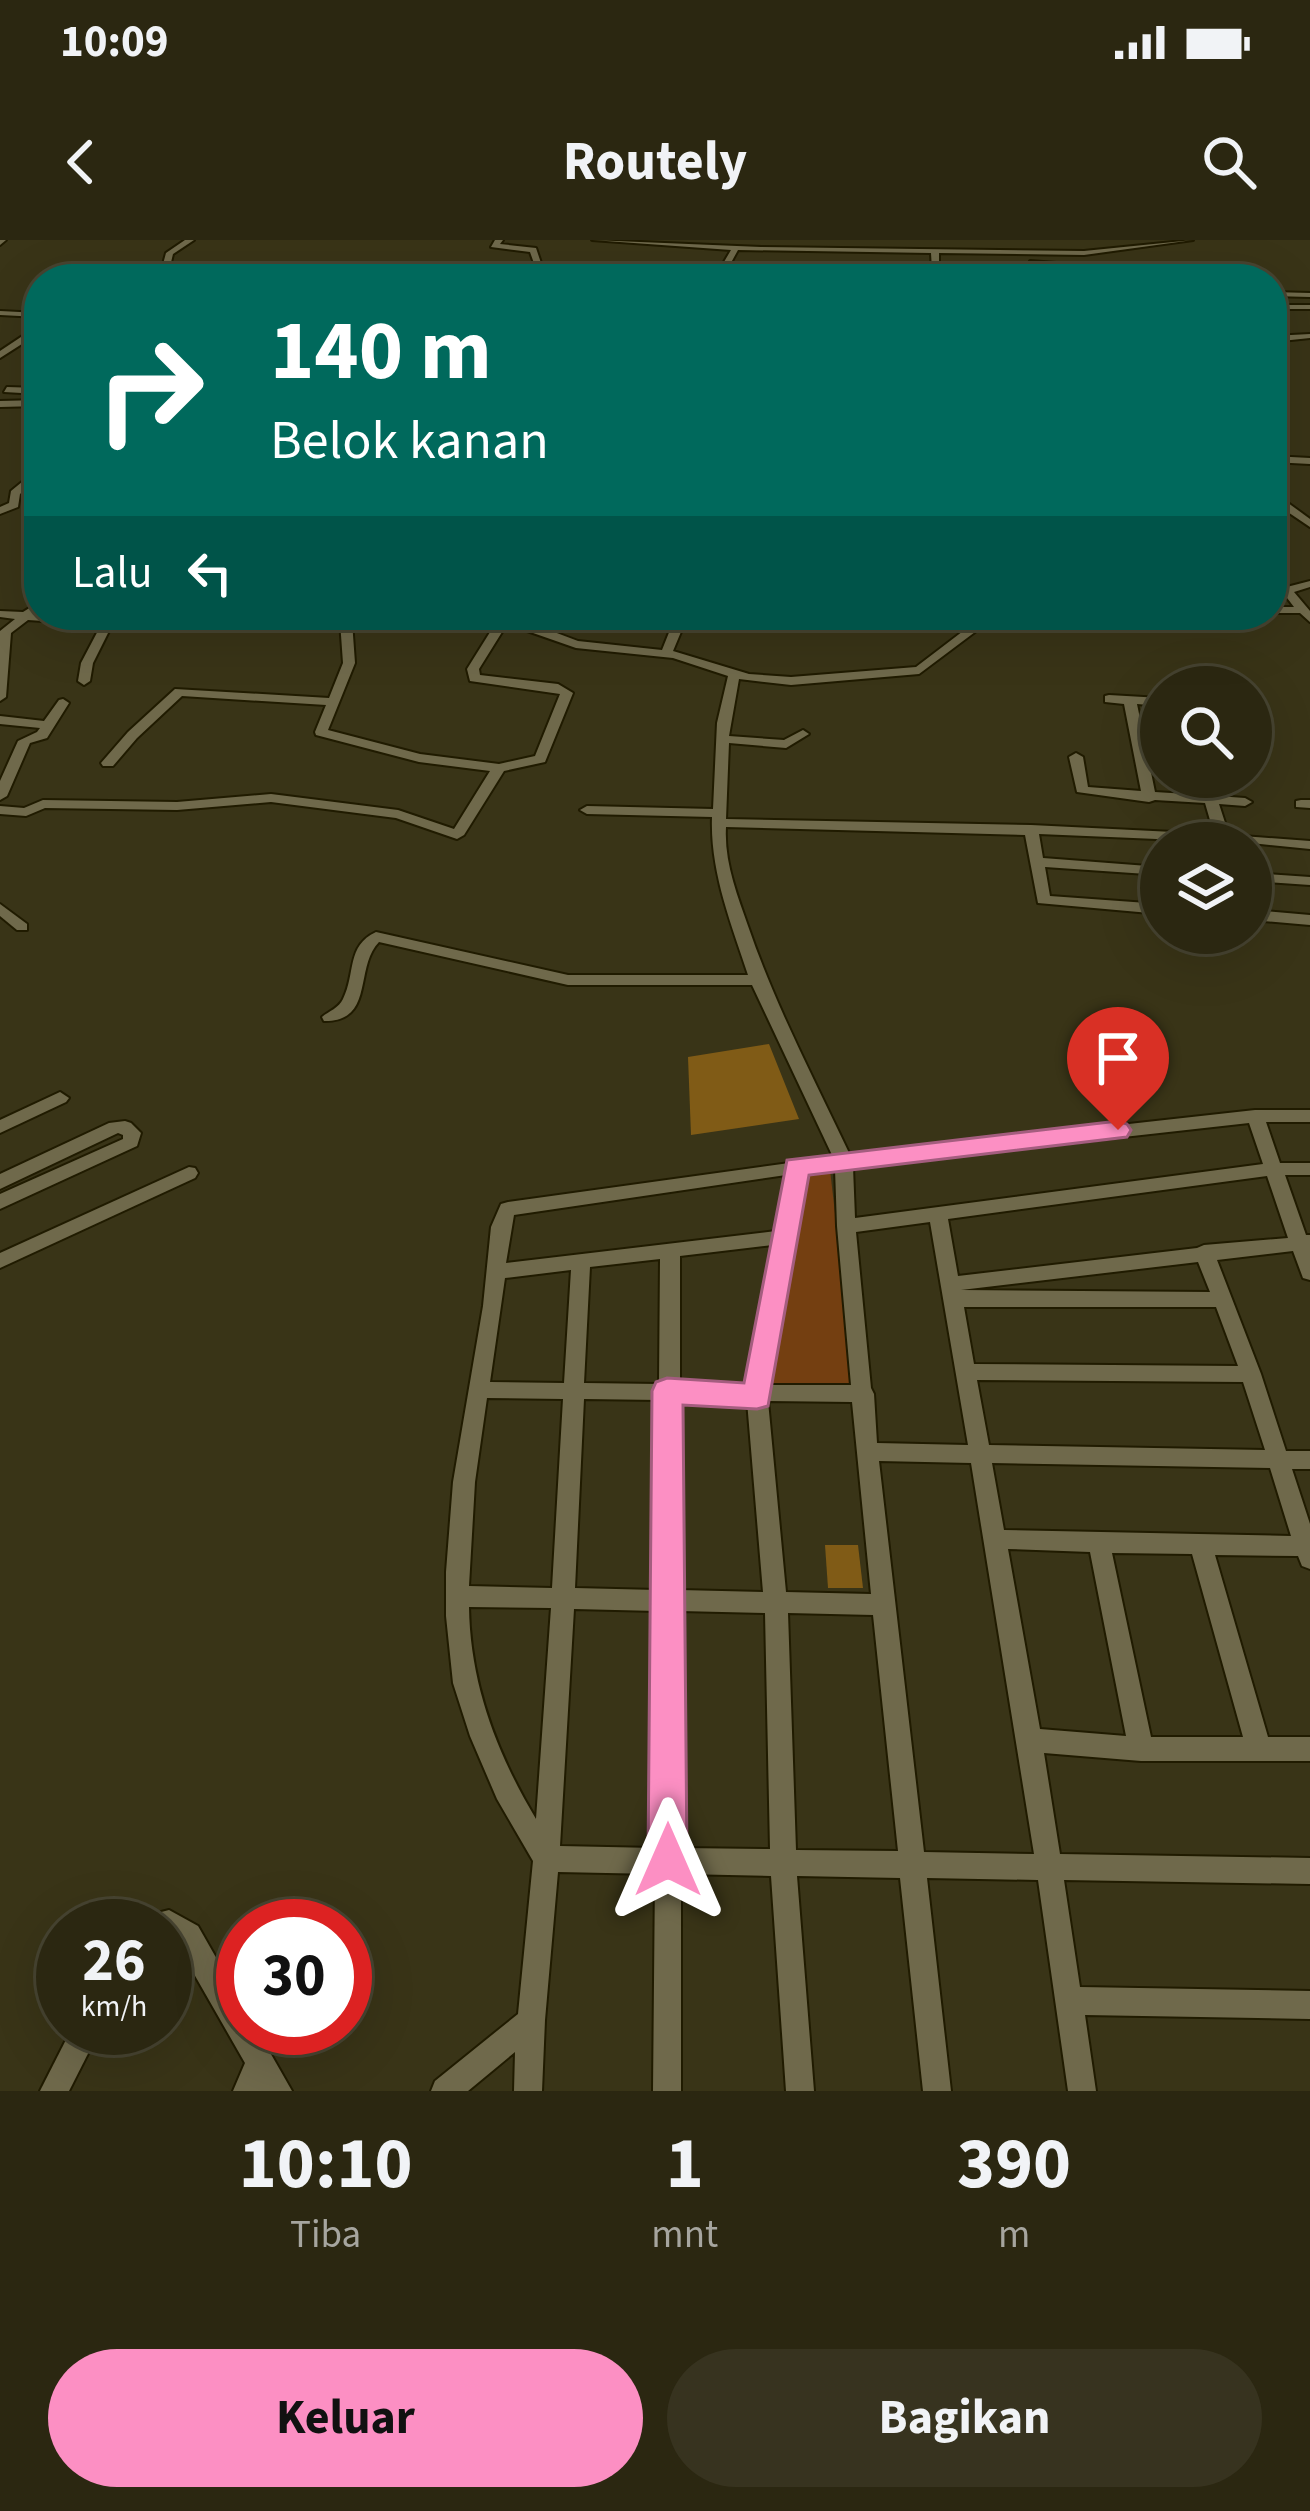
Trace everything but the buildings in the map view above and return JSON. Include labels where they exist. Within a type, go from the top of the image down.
[{"type":"street","points":[[167,264],[170,253],[190,240]]},
{"type":"street","points":[[499,240],[494,245],[534,251],[536,264]]},
{"type":"street","points":[[596,240],[1091,253],[1189,240]]},
{"type":"street","points":[[734,244],[785,240]]},
{"type":"street","points":[[1124,240],[1134,248]]},
{"type":"street","points":[[933,264],[935,249]]},
{"type":"street","points":[[945,264],[949,250]]},
{"type":"street","points":[[1034,264],[1100,263],[1091,253]]},
{"type":"street","points":[[1306,307],[1310,317]]},
{"type":"street","points":[[7,390],[24,391]]},
{"type":"street","points":[[0,511],[14,505],[15,493],[24,485]]},
{"type":"street","points":[[1306,615],[1287,590],[1310,584]]},
{"type":"street","points":[[0,697],[3,638],[24,618]]},
{"type":"street","points":[[84,681],[87,663],[104,630]]},
{"type":"street","points":[[347,630],[349,663],[321,732],[419,758],[499,768],[540,759],[567,693],[564,688],[474,678],[473,669],[499,630]]},
{"type":"street","points":[[541,630],[576,644],[666,654],[734,674],[791,681],[919,670],[971,630]]},
{"type":"street","points":[[666,654],[676,630]]},
{"type":"street","points":[[734,674],[722,740],[719,818],[724,878],[758,980],[844,1160],[867,1452],[937,2091]]},
{"type":"street","points":[[108,763],[127,737],[141,732],[179,692],[334,702]]},
{"type":"street","points":[[1109,699],[1140,701]]},
{"type":"street","points":[[1130,700],[1140,752]]},
{"type":"street","points":[[0,796],[25,741],[45,733],[63,704]]},
{"type":"street","points":[[0,720],[48,725]]},
{"type":"street","points":[[722,740],[786,744],[803,734]]},
{"type":"street","points":[[1076,758],[1084,790],[1140,797]]},
{"type":"street","points":[[0,810],[34,811],[44,804],[177,806],[271,798],[398,814],[453,837],[499,768]]},
{"type":"street","points":[[1149,798],[1245,802]]},
{"type":"street","points":[[1210,798],[1218,822]]},
{"type":"street","points":[[586,810],[1032,831],[1038,826],[1140,834]]},
{"type":"street","points":[[1032,831],[1043,900],[1140,907]]},
{"type":"street","points":[[1272,843],[1310,845]]},
{"type":"street","points":[[1037,862],[1140,869]]},
{"type":"street","points":[[1272,878],[1310,881]]},
{"type":"street","points":[[0,908],[22,927]]},
{"type":"street","points":[[1272,917],[1310,920]]},
{"type":"street","points":[[330,1017],[343,1014],[350,1005],[362,950],[376,937],[568,980],[758,980]]},
{"type":"street","points":[[0,1126],[60,1098]]},
{"type":"street","points":[[1255,1115],[1304,1242],[1310,1273]]},
{"type":"street","points":[[547,1859],[527,1831],[472,1705],[460,1659],[460,1596],[478,1390],[500,1271],[500,1219],[508,1209],[844,1160],[1255,1115],[1310,1116]]},
{"type":"street","points":[[0,1182],[115,1127],[132,1133],[131,1142],[0,1202]]},
{"type":"street","points":[[796,1167],[757,1396],[776,1605],[783,1859],[800,2091]]},
{"type":"street","points":[[846,1226],[1274,1169],[1310,1169]]},
{"type":"street","points":[[0,1261],[189,1173]]},
{"type":"street","points":[[938,1214],[1030,1740],[1082,2091]]},
{"type":"street","points":[[500,1271],[782,1237]]},
{"type":"street","points":[[952,1291],[1204,1252],[1304,1242]]},
{"type":"street","points":[[667,2091],[670,1249]]},
{"type":"street","points":[[996,1539],[1201,1543],[1308,1552],[1204,1252]]},
{"type":"street","points":[[528,2091],[528,2023],[547,1859],[564,1600],[581,1259]]},
{"type":"street","points":[[952,1291],[1222,1300]]},
{"type":"street","points":[[968,1372],[1250,1374]]},
{"type":"street","points":[[478,1390],[864,1394]]},
{"type":"street","points":[[867,1452],[983,1458],[1310,1460]]},
{"type":"street","points":[[1099,1543],[1141,1749]]},
{"type":"street","points":[[1201,1543],[1259,1748]]},
{"type":"street","points":[[460,1596],[667,1604],[884,1605]]},
{"type":"street","points":[[1030,1740],[1141,1749],[1310,1749]]},
{"type":"street","points":[[547,1859],[1310,1870]]},
{"type":"street","points":[[192,1943],[278,2091]]},
{"type":"street","points":[[1070,2001],[1310,2005]]},
{"type":"street","points":[[456,2088],[528,2023]]},
{"type":"street","points":[[54,2091],[73,2055]]},
{"type":"street","points":[[247,2091],[260,2062]]},
{"type":"shaded area","points":[[829,1161],[856,1396],[762,1392],[796,1167]]},
{"type":"route","points":[[668,1860],[667,1391],[757,1396],[796,1167],[1118,1130]]}]
